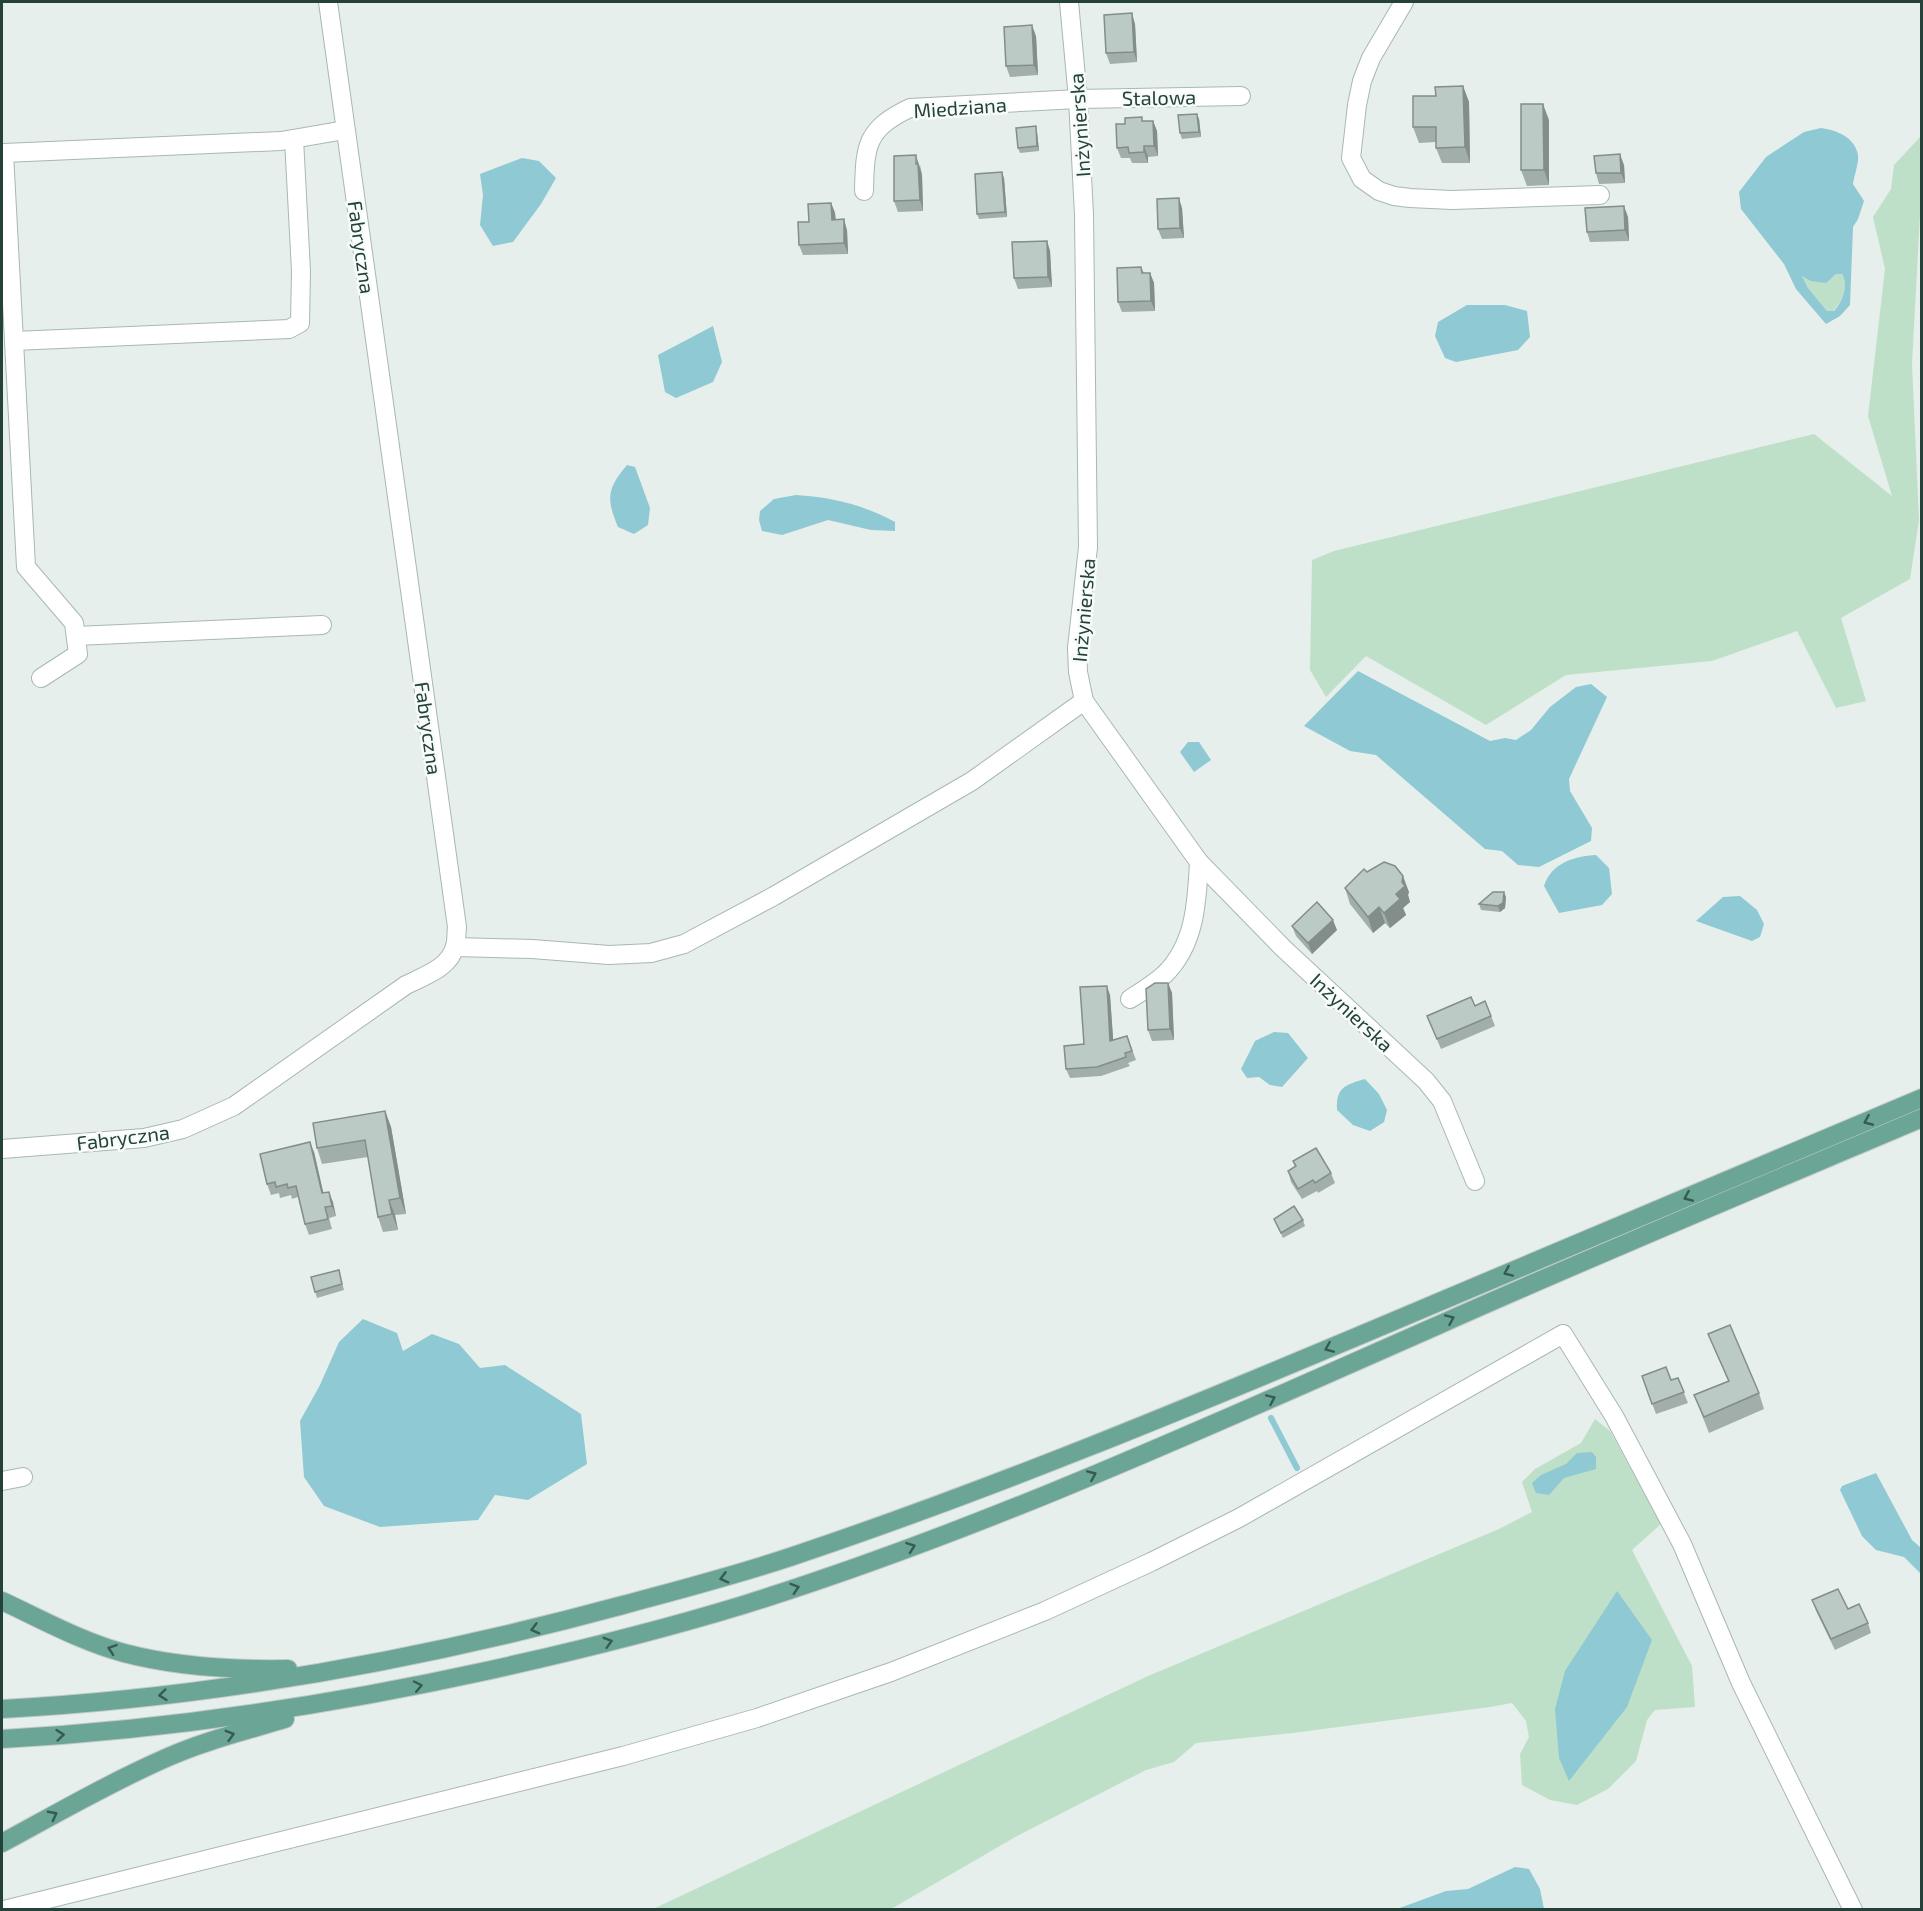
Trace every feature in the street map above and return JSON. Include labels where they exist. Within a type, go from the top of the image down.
[{"type":"main road","points":[[2,1709],[204,1691],[346,1668],[524,1632],[733,1575],[800,1554],[982,1490],[1144,1426],[1922,1098]]},
{"type":"main road","points":[[2,1739],[46,1737],[214,1720],[360,1697],[580,1650],[741,1605],[897,1552],[1002,1513],[1249,1409],[1465,1313],[1922,1118]]},
{"type":"main road","points":[[2,1602],[124,1653],[205,1667],[346,1668]]},
{"type":"main road","points":[[2,1843],[167,1757],[218,1739],[360,1697]]},
{"type":"street","name":"Fabryczna","points":[[2,1149],[144,1138],[183,1129],[217,1114],[234,1106],[281,1074],[406,985],[437,969],[448,960],[455,947],[457,927],[328,2]]},
{"type":"street","name":"Inżynierska","points":[[1069,2],[1078,99],[1084,215],[1088,547],[1077,648],[1078,672],[1084,701],[1199,862],[1283,948],[1426,1081],[1442,1101],[1475,1181]]},
{"type":"street","points":[[1404,2],[1371,58],[1362,81],[1351,158],[1362,178],[1379,191],[1394,196],[1452,200],[1600,195]]},
{"type":"street","name":"Stalowa","points":[[1078,99],[1241,96]]},
{"type":"street","name":"Miedziana","points":[[864,190],[865,163],[871,136],[889,118],[910,108],[1078,99]]},
{"type":"street","points":[[41,678],[78,654],[74,623],[26,567],[4,153],[294,139],[345,130]]},
{"type":"street","points":[[14,341],[289,329],[300,322],[301,271],[294,139]]},
{"type":"street","points":[[76,636],[322,625]]},
{"type":"street","points":[[455,947],[532,949],[609,955],[651,953],[684,944],[774,897],[972,781],[1084,701]]},
{"type":"street","points":[[1130,999],[1163,976],[1186,945],[1194,914],[1199,862]]},
{"type":"street","points":[[4,1910],[623,1756],[757,1718],[891,1672],[1046,1611],[1229,1523],[1344,1461],[1563,1334],[1614,1416],[1682,1544],[1741,1683],[1853,1910]]},
{"type":"street","points":[[2,1481],[23,1478]]},
{"type":"green space","points":[[1921,136],[1921,196],[1912,364],[1919,520],[1910,579],[1841,618],[1866,701],[1836,708],[1797,631],[1712,661],[1566,675],[1486,725],[1366,656],[1326,697],[1310,670],[1312,560],[1334,551],[1814,434],[1892,496],[1868,416],[1885,269],[1873,217],[1891,189],[1894,165]]},
{"type":"green space","points":[[1836,274],[1842,274],[1844,279],[1844,294],[1833,311],[1827,311],[1808,288],[1802,276],[1831,278]]},
{"type":"green space","points":[[1595,1419],[1610,1431],[1661,1524],[1632,1550],[1692,1666],[1695,1707],[1655,1710],[1647,1720],[1636,1761],[1608,1789],[1577,1805],[1550,1800],[1522,1785],[1520,1754],[1529,1737],[1526,1721],[1512,1703],[1293,1733],[1196,1743],[1174,1762],[1146,1770],[1019,1835],[891,1909],[651,1910],[1148,1676],[1499,1529],[1532,1512],[1522,1482],[1535,1469],[1581,1443]]},
{"type":"water","points":[[1827,129],[1839,133],[1853,143],[1858,158],[1853,184],[1864,201],[1853,227],[1850,305],[1840,316],[1826,324],[1796,289],[1784,264],[1741,209],[1739,192],[1766,157],[1804,132]],"holes":[[[1836,274],[1842,274],[1845,284],[1844,294],[1834,311],[1827,311],[1808,288],[1802,276],[1811,281],[1826,283]]]},
{"type":"water","points":[[522,158],[539,161],[556,178],[541,204],[513,242],[493,246],[480,225],[483,195],[480,174]]},
{"type":"water","points":[[1467,305],[1505,305],[1527,311],[1530,337],[1518,350],[1456,362],[1445,358],[1435,336],[1438,322]]},
{"type":"water","points":[[713,326],[722,362],[713,382],[676,398],[665,392],[658,355]]},
{"type":"water","points":[[627,465],[635,467],[650,508],[648,525],[634,534],[618,527],[610,501],[615,481]]},
{"type":"water","points":[[796,495],[835,500],[871,511],[895,522],[895,531],[871,530],[828,520],[782,535],[762,531],[759,520],[760,511],[774,499]]},
{"type":"water","points":[[1358,671],[1490,741],[1505,738],[1516,740],[1531,730],[1550,707],[1576,687],[1591,684],[1607,697],[1569,779],[1570,791],[1592,828],[1591,841],[1539,867],[1518,865],[1502,851],[1485,849],[1376,755],[1350,751],[1304,726]]},
{"type":"water","points":[[1188,742],[1199,742],[1211,760],[1194,772],[1180,752]]},
{"type":"water","points":[[1596,855],[1609,868],[1612,894],[1602,905],[1559,913],[1544,886],[1547,878],[1565,862]]},
{"type":"water","points":[[1740,896],[1757,910],[1764,924],[1760,937],[1752,941],[1696,921],[1723,897]]},
{"type":"water","points":[[1274,1032],[1288,1033],[1308,1058],[1282,1087],[1270,1085],[1259,1077],[1247,1078],[1241,1069],[1255,1041]]},
{"type":"water","points":[[1365,1079],[1379,1094],[1387,1110],[1384,1122],[1370,1131],[1353,1125],[1337,1110],[1338,1096],[1343,1088]]},
{"type":"water","points":[[363,1319],[397,1333],[403,1351],[432,1334],[459,1344],[480,1368],[505,1365],[581,1414],[587,1464],[528,1500],[495,1495],[478,1520],[380,1527],[324,1506],[304,1477],[300,1421],[320,1385],[339,1342]]},
{"type":"water","points":[[1592,1452],[1596,1457],[1596,1469],[1564,1478],[1549,1495],[1536,1493],[1532,1483],[1541,1475],[1566,1464],[1577,1453]]},
{"type":"water","points":[[1876,1473],[1912,1540],[1921,1548],[1921,1574],[1904,1557],[1876,1550],[1862,1536],[1840,1490],[1842,1486]]},
{"type":"water","points":[[1617,1591],[1652,1640],[1627,1707],[1569,1781],[1559,1758],[1555,1709],[1565,1671]]},
{"type":"water","points":[[1515,1867],[1529,1869],[1540,1889],[1544,1909],[1397,1909],[1446,1891],[1468,1889]]},
{"type":"building","points":[[1132,13],[1134,52],[1106,53],[1104,15]]},
{"type":"building","points":[[1032,25],[1034,65],[1006,66],[1004,27]]},
{"type":"building","points":[[1463,86],[1465,147],[1436,148],[1436,127],[1413,127],[1413,96],[1436,96],[1435,87]]},
{"type":"building","points":[[1521,104],[1543,104],[1544,170],[1521,170]]},
{"type":"building","points":[[1197,114],[1199,132],[1180,133],[1178,115]]},
{"type":"building","points":[[1142,117],[1142,121],[1153,121],[1154,146],[1144,146],[1144,152],[1129,153],[1128,147],[1117,148],[1116,124],[1125,124],[1125,118]]},
{"type":"building","points":[[1036,126],[1037,146],[1018,148],[1016,128]]},
{"type":"building","points":[[1620,154],[1621,173],[1596,173],[1594,156]]},
{"type":"building","points":[[916,155],[920,200],[894,201],[894,156]]},
{"type":"building","points":[[1002,172],[1005,212],[977,214],[975,174]]},
{"type":"building","points":[[1179,198],[1180,228],[1158,229],[1157,199]]},
{"type":"building","points":[[831,203],[832,220],[844,219],[844,243],[799,245],[798,222],[809,222],[808,204]]},
{"type":"building","points":[[1624,206],[1625,230],[1587,232],[1585,208]]},
{"type":"building","points":[[1047,241],[1048,277],[1014,278],[1012,242]]},
{"type":"building","points":[[1141,267],[1142,273],[1150,273],[1151,301],[1118,302],[1117,268]]},
{"type":"building","points":[[1384,862],[1395,866],[1403,876],[1402,882],[1405,886],[1396,894],[1400,899],[1384,913],[1379,907],[1368,917],[1345,888],[1364,869],[1367,872]]},
{"type":"building","points":[[1493,892],[1504,892],[1503,903],[1498,906],[1479,904]]},
{"type":"building","points":[[1317,902],[1333,920],[1308,943],[1292,926]]},
{"type":"building","points":[[1155,983],[1168,983],[1170,1029],[1148,1030],[1146,989]]},
{"type":"building","points":[[1107,986],[1110,1041],[1127,1036],[1132,1051],[1125,1053],[1126,1057],[1097,1067],[1066,1069],[1064,1046],[1084,1044],[1080,987]]},
{"type":"building","points":[[1471,997],[1475,1006],[1485,1001],[1491,1016],[1437,1039],[1427,1016]]},
{"type":"building","points":[[385,1111],[400,1198],[389,1200],[392,1214],[378,1217],[365,1140],[317,1148],[313,1123]]},
{"type":"building","points":[[310,1142],[322,1193],[329,1192],[332,1206],[325,1207],[328,1219],[305,1224],[296,1186],[288,1188],[287,1184],[276,1187],[275,1182],[267,1184],[260,1154]]},
{"type":"building","points":[[1316,1148],[1331,1173],[1315,1183],[1313,1180],[1298,1189],[1288,1171],[1296,1166],[1293,1161]]},
{"type":"building","points":[[1294,1206],[1303,1220],[1281,1233],[1274,1219]]},
{"type":"building","points":[[339,1270],[342,1284],[315,1292],[311,1277]]},
{"type":"building","points":[[1730,1325],[1759,1393],[1704,1417],[1694,1395],[1729,1381],[1708,1334]]},
{"type":"building","points":[[1666,1367],[1671,1380],[1678,1378],[1684,1392],[1652,1404],[1642,1376]]},
{"type":"building","points":[[1838,1589],[1848,1609],[1859,1604],[1868,1623],[1831,1639],[1812,1600]]},
{"type":"waterway","points":[[1271,1418],[1297,1468]]}]
